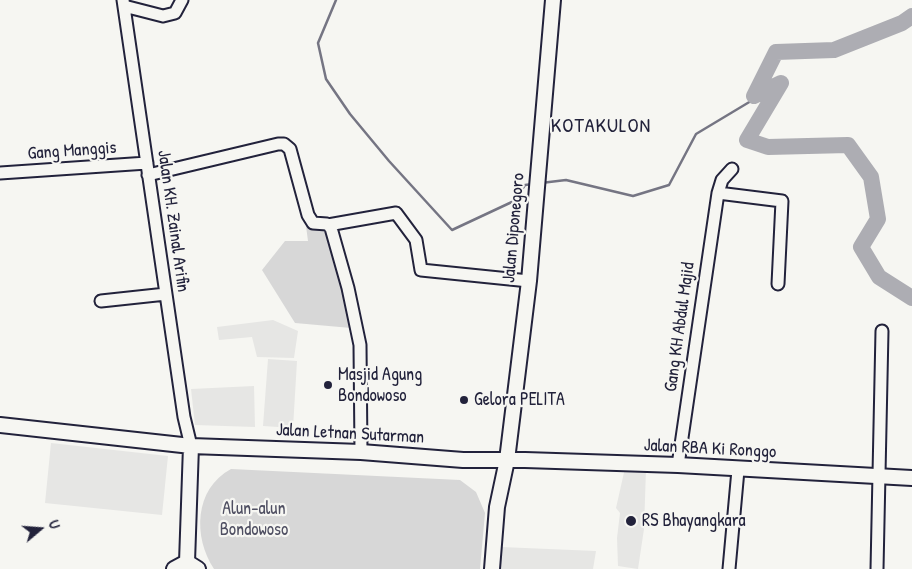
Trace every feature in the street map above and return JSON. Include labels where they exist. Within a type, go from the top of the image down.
[{"type":"main road","name":"Jalan Diponegoro","points":[[492,569],[497,507],[506,460],[529,281],[553,0]]},
{"type":"main road","name":"Jalan Letnan Sutarman","points":[[0,425],[190,446],[362,452],[463,460],[506,460]]},
{"type":"main road","points":[[174,569],[193,565],[190,446]]},
{"type":"main road","name":"Jalan RBA Ki Ronggo","points":[[506,460],[678,465],[738,470],[912,478]]},
{"type":"street","points":[[123,3],[163,16],[175,13],[182,0]]},
{"type":"street","name":"Jalan KH. Zainal Arifin","points":[[123,3],[184,417],[190,446]]},
{"type":"street","points":[[148,175],[284,144],[293,154],[310,220],[314,223],[328,225],[396,214],[416,240],[421,270],[529,281]]},
{"type":"street","name":"Gang Manggis","points":[[0,173],[147,163]]},
{"type":"street","name":"Gang KH Abdul Majid","points":[[678,465],[718,194],[722,180],[732,169]]},
{"type":"street","points":[[718,194],[782,201],[778,284]]},
{"type":"street","points":[[328,225],[341,260],[359,336],[362,452]]},
{"type":"street","points":[[101,301],[166,294]]},
{"type":"street","points":[[877,569],[882,331]]},
{"type":"street","points":[[729,569],[738,470]]},
{"type":"shaded area","points":[[273,320],[298,331],[294,358],[257,357],[252,337],[219,340],[217,327]]},
{"type":"shaded area","points":[[268,359],[297,361],[293,428],[263,426]]},
{"type":"shaded area","points":[[254,386],[255,427],[195,425],[191,389]]},
{"type":"shaded area","points":[[51,443],[168,456],[162,515],[45,503]]},
{"type":"shaded area","name":"RS Bhayangkara","points":[[625,468],[646,469],[644,529],[638,569],[618,566],[617,538],[620,513],[616,508]]},
{"type":"shaded area","points":[[501,547],[596,551],[593,569],[500,569]]},
{"type":"green space","points":[[306,226],[324,226],[345,275],[351,328],[295,323],[262,270],[285,241],[308,241]]},
{"type":"green space","name":"Alun-alun Bondowoso","points":[[231,469],[460,480],[476,492],[485,513],[480,569],[214,569],[203,543],[200,529],[201,514],[204,501],[210,489],[219,478]]},
{"type":"waterway","points":[[336,0],[318,43],[326,79],[350,114],[389,161],[452,230],[514,201],[525,185],[533,184]]},
{"type":"waterway","points":[[912,16],[902,23],[834,50],[776,52],[754,96],[781,83],[747,140],[768,147],[848,145],[871,177],[878,219],[861,247],[879,277],[912,298]]},
{"type":"waterway","points":[[541,183],[566,180],[633,196],[669,185],[696,134],[781,83]]},
{"type":"place","name":"Masjid Agung Bondowoso","points":[[328,385]]},
{"type":"place","name":"Gelora PELITA","points":[[464,400]]},
{"type":"place","name":"RS Bhayangkara","points":[[631,521]]},
{"type":"district","name":"KOTAKULON","points":[[601,127]]}]
